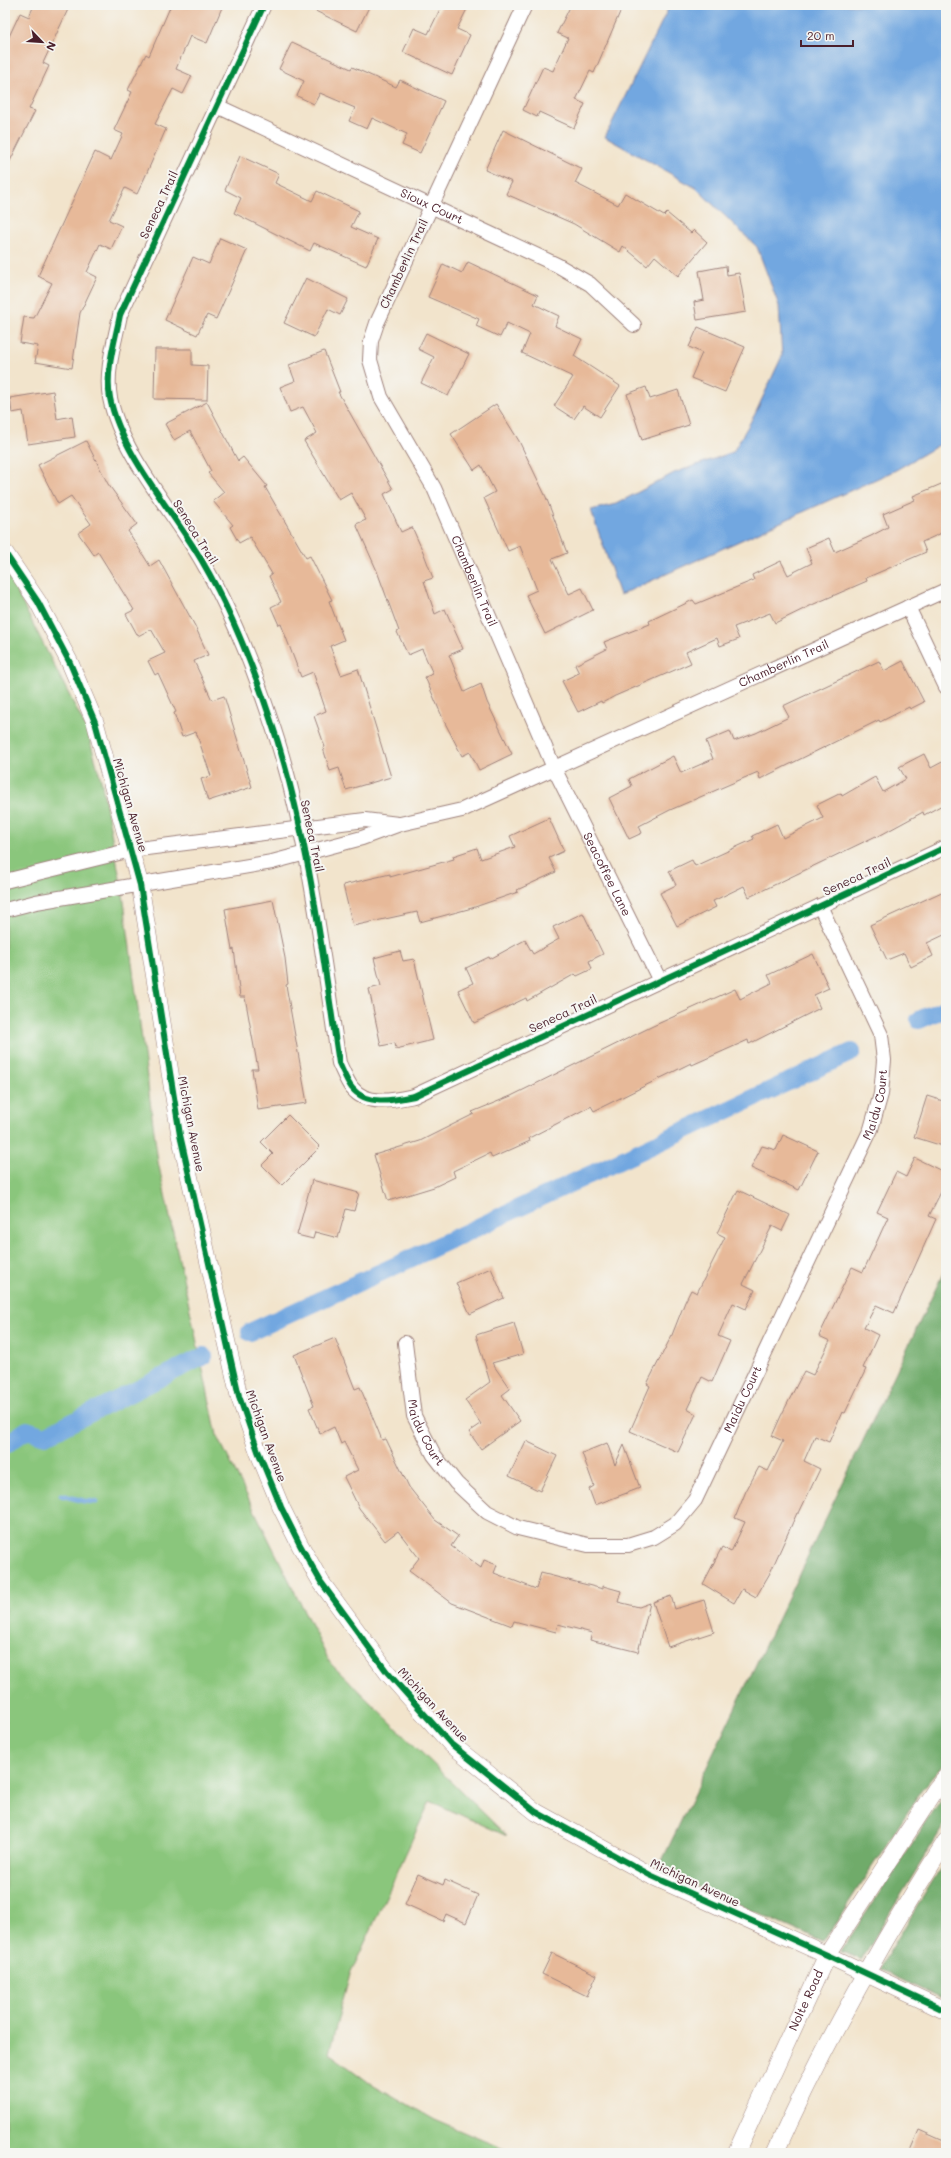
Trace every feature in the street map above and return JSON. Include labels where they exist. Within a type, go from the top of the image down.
[{"type":"street","name":"Seneca Trail","points":[[264,5],[120,315],[110,366],[110,397],[120,428],[141,469],[203,562],[238,634],[270,715],[301,829],[306,853],[340,1063],[352,1089],[366,1098],[388,1101],[414,1096],[946,847]]},
{"type":"street","name":"Chamberlin Trail","points":[[525,5],[377,323],[371,341],[370,360],[381,397],[434,488],[554,768],[946,590]]},
{"type":"street","name":"Sioux Court","points":[[218,106],[557,265],[590,284],[634,325]]},
{"type":"street","name":"Michigan Avenue","points":[[5,553],[38,602],[70,663],[95,722],[140,885],[180,1135],[239,1396],[258,1451],[281,1507],[321,1582],[387,1672],[451,1744],[536,1812],[650,1876],[827,1954],[946,2011]]},
{"type":"street","points":[[908,607],[946,687]]},
{"type":"street","points":[[5,910],[36,902],[272,862],[362,838],[400,824],[462,810],[554,768]]},
{"type":"street","name":"Seacoffee Lane","points":[[554,768],[660,981]]},
{"type":"street","points":[[5,881],[131,850],[364,820],[400,824]]},
{"type":"street","name":"Maidu Court","points":[[404,1343],[414,1416],[434,1455],[456,1484],[487,1512],[518,1528],[588,1545],[628,1545],[654,1537],[675,1524],[698,1493],[871,1129],[881,1094],[884,1060],[881,1035],[820,906]]},
{"type":"street","name":"Nolte Road","points":[[736,2153],[827,1954],[936,1789],[946,1777]]},
{"type":"street","points":[[775,2153],[800,2097],[866,1972],[904,1907],[946,1841]]},
{"type":"green space","points":[[5,569],[87,730],[101,780],[123,894],[158,1162],[217,1435],[330,1663],[507,1836],[430,1801],[349,1977],[329,2053],[367,2081],[435,2120],[506,2150],[507,2153],[5,2153]]},
{"type":"green space","points":[[946,1267],[946,1761],[922,1790],[823,1942],[658,1869]]},
{"type":"green space","points":[[946,1792],[946,1822],[861,1960],[841,1951]]},
{"type":"green space","points":[[946,1859],[946,2001],[879,1969]]},
{"type":"water","points":[[670,5],[946,5],[946,441],[896,470],[620,595],[591,510],[616,504],[674,473],[733,452],[755,414],[782,356],[779,306],[757,247],[696,188],[605,137]]},
{"type":"building","points":[[34,5],[70,5],[43,63],[49,66],[29,109],[35,111],[5,171],[5,45],[20,13],[29,17]]},
{"type":"building","points":[[171,5],[223,5],[207,43],[190,36],[176,69],[192,76],[183,94],[173,89],[155,124],[166,129],[137,194],[125,188],[109,220],[122,226],[111,249],[100,244],[87,272],[97,277],[80,313],[72,368],[35,362],[38,346],[20,343],[24,317],[34,318],[52,283],[38,276],[95,152],[111,160],[123,134],[114,130],[132,92],[128,90],[146,54],[149,56]]},
{"type":"building","points":[[303,5],[370,5],[357,31]]},
{"type":"building","points":[[442,5],[469,5],[457,29],[470,35],[452,75],[403,52],[414,28],[428,34]]},
{"type":"building","points":[[571,5],[623,5],[594,73],[590,71],[576,100],[585,104],[574,128],[539,112],[537,117],[523,110],[543,67],[553,71],[568,38],[557,33]]},
{"type":"building","points":[[292,42],[351,69],[352,67],[396,87],[400,80],[444,101],[420,153],[402,145],[407,134],[372,118],[367,129],[349,121],[355,108],[320,93],[314,104],[297,96],[304,81],[279,69]]},
{"type":"building","points":[[503,130],[582,169],[575,183],[618,205],[625,193],[664,216],[667,213],[691,233],[694,230],[707,242],[678,276],[655,256],[647,266],[623,246],[620,252],[574,224],[506,194],[512,182],[485,170]]},
{"type":"building","points":[[240,156],[279,174],[275,183],[312,201],[317,191],[359,211],[351,227],[378,239],[366,266],[314,243],[310,251],[234,213],[241,198],[225,190]]},
{"type":"building","points":[[220,238],[247,250],[216,319],[207,315],[197,335],[165,320],[193,257],[209,264]]},
{"type":"building","points":[[468,262],[538,295],[534,304],[559,316],[555,326],[582,339],[574,356],[620,386],[600,417],[583,406],[574,419],[554,406],[573,377],[522,353],[530,334],[507,323],[500,337],[476,326],[479,319],[428,297],[443,264],[462,273]]},
{"type":"building","points":[[726,266],[727,275],[739,273],[746,312],[697,320],[694,302],[704,300],[699,271]]},
{"type":"building","points":[[306,278],[348,299],[340,315],[328,309],[314,337],[284,323]]},
{"type":"building","points":[[698,327],[745,347],[725,392],[691,378],[702,353],[689,347]]},
{"type":"building","points":[[426,333],[469,354],[448,396],[421,383],[434,357],[418,349]]},
{"type":"building","points":[[155,349],[192,349],[192,365],[208,366],[207,400],[154,399]]},
{"type":"building","points":[[324,351],[340,392],[338,392],[393,489],[384,494],[401,532],[412,527],[424,554],[433,578],[424,581],[435,614],[445,609],[463,649],[449,655],[464,692],[481,684],[487,702],[512,754],[479,770],[470,752],[462,756],[444,721],[425,677],[433,674],[422,649],[408,655],[397,632],[399,631],[377,571],[356,524],[366,520],[351,493],[339,500],[304,441],[317,433],[303,407],[290,412],[280,387],[295,381],[289,365]]},
{"type":"building","points":[[646,387],[650,399],[678,390],[689,425],[642,440],[627,394]]},
{"type":"building","points":[[53,391],[57,419],[72,416],[75,437],[28,444],[23,411],[12,413],[10,398]]},
{"type":"building","points":[[207,402],[238,461],[243,457],[267,486],[265,487],[306,558],[310,556],[332,600],[329,601],[344,640],[330,646],[341,675],[358,669],[391,777],[346,790],[339,768],[330,771],[323,748],[325,747],[314,716],[326,711],[313,672],[301,677],[281,624],[279,625],[271,607],[281,602],[269,576],[272,574],[250,537],[239,543],[230,527],[233,525],[213,501],[224,492],[208,473],[211,471],[190,431],[174,440],[165,424]]},
{"type":"building","points":[[496,404],[519,441],[546,497],[567,553],[552,559],[569,594],[582,588],[593,610],[545,634],[526,595],[537,590],[520,546],[508,551],[484,498],[495,492],[481,465],[474,470],[451,434]]},
{"type":"building","points":[[86,441],[108,484],[137,524],[128,531],[150,566],[159,560],[195,626],[208,655],[194,661],[212,700],[224,696],[252,787],[208,801],[201,779],[211,776],[196,732],[182,737],[174,713],[176,712],[158,673],[155,675],[148,661],[165,653],[151,629],[138,636],[126,614],[134,610],[98,552],[94,555],[78,533],[91,524],[71,496],[58,504],[38,465]]},
{"type":"building","points":[[946,482],[946,531],[922,542],[926,552],[866,578],[867,581],[775,623],[770,613],[734,627],[739,639],[720,646],[717,638],[686,652],[691,663],[602,703],[601,701],[578,712],[562,681],[579,673],[575,665],[607,649],[604,642],[650,624],[649,621],[693,600],[696,604],[754,580],[752,575],[781,561],[788,575],[812,563],[806,548],[829,538],[835,552],[871,536],[888,527],[883,514],[915,500],[913,496]]},
{"type":"building","points":[[879,661],[884,671],[903,661],[924,702],[910,709],[909,707],[880,722],[879,720],[760,779],[758,772],[670,810],[639,826],[642,833],[629,839],[609,798],[632,786],[629,779],[673,756],[681,773],[713,759],[706,741],[730,731],[734,741],[756,733],[789,717],[783,706]]},
{"type":"building","points":[[924,754],[931,768],[946,760],[946,803],[924,815],[923,812],[877,837],[876,836],[749,897],[744,886],[713,901],[716,907],[677,926],[660,893],[676,885],[669,871],[692,860],[695,866],[754,839],[752,836],[777,824],[783,838],[823,818],[817,805],[841,793],[842,796],[875,777],[883,792],[906,779],[899,767]]},
{"type":"building","points":[[549,818],[564,851],[549,858],[556,872],[517,890],[518,892],[472,908],[420,922],[417,912],[353,926],[343,885],[390,874],[390,877],[454,859],[453,856],[477,848],[481,859],[515,847],[510,836]]},
{"type":"building","points":[[946,890],[946,934],[927,943],[933,956],[911,967],[904,953],[887,960],[870,925]]},
{"type":"building","points":[[273,900],[285,958],[288,984],[286,985],[307,1103],[258,1110],[252,1069],[258,1069],[245,997],[240,997],[234,949],[232,950],[225,909]]},
{"type":"building","points":[[583,913],[603,954],[589,961],[592,969],[577,976],[575,974],[527,1001],[526,998],[474,1023],[458,990],[473,983],[466,968],[489,957],[490,959],[525,940],[533,954],[559,939],[553,927]]},
{"type":"building","points":[[400,951],[403,961],[414,959],[433,1040],[396,1049],[395,1043],[381,1046],[369,989],[381,986],[374,958]]},
{"type":"building","points":[[813,954],[829,988],[814,995],[820,1008],[749,1044],[748,1040],[692,1065],[691,1063],[594,1111],[591,1106],[529,1138],[530,1141],[492,1158],[490,1153],[453,1171],[455,1177],[434,1187],[388,1201],[374,1155],[420,1141],[474,1114],[472,1112],[511,1096],[653,1026],[735,989],[740,999],[772,983],[768,975]]},
{"type":"building","points":[[927,1096],[946,1102],[946,1147],[914,1137]]},
{"type":"building","points":[[288,1115],[320,1147],[282,1185],[262,1165],[273,1154],[261,1142]]},
{"type":"building","points":[[783,1135],[818,1151],[799,1190],[751,1168],[762,1146],[776,1150]]},
{"type":"building","points":[[915,1158],[946,1173],[946,1182],[929,1216],[936,1219],[894,1313],[876,1305],[864,1328],[878,1335],[863,1368],[866,1369],[845,1413],[842,1412],[829,1442],[815,1436],[804,1461],[820,1469],[799,1513],[797,1513],[770,1573],[756,1597],[742,1589],[734,1603],[703,1584],[722,1547],[731,1552],[745,1522],[735,1518],[746,1491],[759,1467],[768,1471],[783,1441],[772,1436],[781,1416],[804,1371],[813,1375],[830,1341],[819,1336],[852,1267],[863,1272],[888,1217],[877,1212],[896,1172],[906,1177]]},
{"type":"building","points":[[312,1180],[359,1193],[354,1211],[346,1209],[338,1238],[315,1232],[313,1239],[297,1235]]},
{"type":"building","points":[[738,1190],[790,1215],[782,1231],[772,1226],[743,1284],[755,1290],[746,1309],[733,1303],[718,1336],[730,1341],[712,1382],[702,1377],[687,1409],[696,1414],[678,1452],[630,1431],[650,1386],[647,1384],[672,1335],[685,1302],[691,1290],[697,1293],[725,1237],[717,1233]]},
{"type":"building","points":[[491,1268],[504,1298],[470,1314],[456,1283]]},
{"type":"building","points":[[514,1323],[523,1354],[492,1363],[510,1389],[502,1395],[520,1421],[481,1449],[469,1432],[481,1424],[465,1400],[490,1382],[476,1335]]},
{"type":"building","points":[[335,1338],[355,1389],[360,1387],[382,1440],[386,1439],[409,1487],[435,1520],[458,1536],[451,1546],[481,1568],[484,1560],[497,1565],[494,1573],[536,1589],[541,1573],[603,1589],[603,1586],[621,1591],[618,1602],[639,1607],[650,1603],[638,1652],[590,1640],[592,1633],[558,1624],[556,1632],[514,1621],[512,1626],[452,1603],[409,1571],[419,1558],[398,1531],[385,1541],[359,1508],[344,1477],[358,1470],[344,1442],[341,1444],[334,1427],[320,1434],[309,1408],[314,1406],[294,1355]]},
{"type":"building","points":[[526,1441],[557,1456],[540,1491],[509,1476]]},
{"type":"building","points":[[607,1443],[615,1465],[624,1445],[640,1488],[595,1505],[589,1489],[594,1486],[582,1453]]},
{"type":"building","points":[[671,1596],[675,1609],[704,1600],[714,1632],[668,1647],[653,1602]]},
{"type":"building","points":[[418,1874],[443,1885],[445,1880],[478,1895],[466,1923],[446,1914],[443,1921],[405,1904]]},
{"type":"building","points":[[552,1953],[597,1975],[587,1996],[542,1974]]},
{"type":"building","points":[[919,2130],[946,2142],[946,2153],[909,2153]]},
{"type":"waterway","points":[[919,1020],[946,1008]]},
{"type":"waterway","points":[[250,1332],[852,1052]]},
{"type":"waterway","points":[[532,1202],[534,1207]]},
{"type":"waterway","points":[[5,1445],[27,1430],[45,1436],[204,1356]]},
{"type":"waterway","points":[[61,1495],[84,1501],[96,1502]]},
{"type":"cycle path","points":[[264,5],[120,315],[111,356],[109,388],[110,398],[116,419],[125,440],[150,482],[202,561],[221,597],[239,636],[269,715],[294,800],[304,843],[339,1063],[352,1088],[358,1094],[373,1100],[382,1101],[414,1096],[946,847]]},
{"type":"cycle path","points":[[5,553],[38,602],[70,663],[95,722],[140,885],[180,1135],[239,1396],[258,1451],[281,1507],[321,1582],[387,1672],[451,1744],[536,1812],[650,1875],[827,1955],[946,2011]]}]
